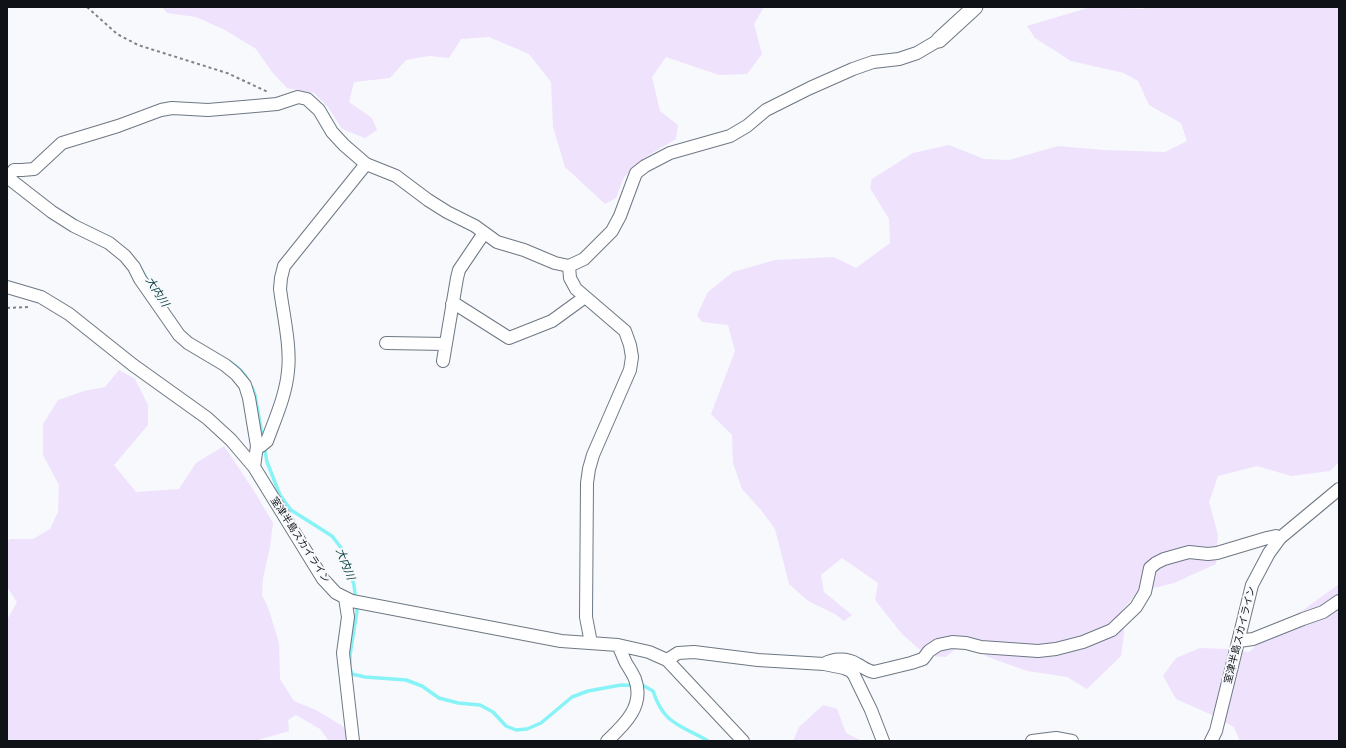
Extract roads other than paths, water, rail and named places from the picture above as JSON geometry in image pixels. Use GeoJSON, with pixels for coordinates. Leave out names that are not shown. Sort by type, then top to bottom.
{"type":"FeatureCollection","features":[{"type":"Feature","properties":{"kind":"street"},"geometry":{"type":"LineString","coordinates":[[9,172],[34,169],[62,143],[118,126],[161,110],[172,108],[208,110],[277,104],[298,97],[307,99],[319,110],[332,132],[344,145],[366,164],[396,176],[428,200],[447,212],[475,226],[497,242],[524,250],[555,263],[569,266],[584,259],[612,231],[620,216],[636,173],[644,166],[670,153],[730,136],[746,126],[766,110],[853,69],[873,62],[899,59],[917,53],[939,40],[975,7]]}},
{"type":"Feature","properties":{"kind":"street"},"geometry":{"type":"LineString","coordinates":[[254,467],[261,445],[283,393],[288,372],[289,358],[280,289],[284,266],[366,164]]}},
{"type":"Feature","properties":{"kind":"street"},"geometry":{"type":"LineString","coordinates":[[9,172],[63,219],[109,243],[125,256],[134,267],[140,279],[179,335],[188,343],[225,365],[236,374],[245,385],[261,445]]}},
{"type":"Feature","properties":{"kind":"street"},"geometry":{"type":"LineString","coordinates":[[443,361],[459,270],[484,233]]}},
{"type":"Feature","properties":{"kind":"street"},"geometry":{"type":"LineString","coordinates":[[569,266],[570,278],[576,288],[624,331],[630,345],[632,357],[630,370],[593,455],[589,469],[586,617],[591,643]]}},
{"type":"Feature","properties":{"kind":"street","name":"室津半島スカイライン"},"geometry":{"type":"LineString","coordinates":[[7,287],[41,297],[69,314],[133,365],[207,418],[231,440],[254,467],[323,579],[336,593],[352,601],[561,641],[618,645],[649,652],[667,660],[743,741]]}},
{"type":"Feature","properties":{"kind":"street"},"geometry":{"type":"LineString","coordinates":[[452,304],[509,338],[552,321],[585,297]]}},
{"type":"Feature","properties":{"kind":"street"},"geometry":{"type":"LineString","coordinates":[[386,343],[446,344]]}},
{"type":"Feature","properties":{"kind":"street","name":"室津半島スカイライン"},"geometry":{"type":"LineString","coordinates":[[1211,741],[1216,731],[1252,585],[1269,553],[1280,538],[1339,489]]}},
{"type":"Feature","properties":{"kind":"street"},"geometry":{"type":"LineString","coordinates":[[824,664],[834,660],[851,660],[868,671],[874,672],[923,659],[929,651],[938,645],[952,642],[966,643],[981,647],[1038,651],[1056,649],[1083,642],[1112,630],[1136,606],[1145,592],[1150,568],[1156,563],[1164,559],[1189,552],[1208,554],[1217,553],[1267,538],[1276,536],[1280,538]]}},
{"type":"Feature","properties":{"kind":"street"},"geometry":{"type":"LineString","coordinates":[[345,598],[348,617],[343,653],[353,741]]}},
{"type":"Feature","properties":{"kind":"street"},"geometry":{"type":"LineString","coordinates":[[1238,641],[1254,640],[1323,612],[1339,601]]}},
{"type":"Feature","properties":{"kind":"street"},"geometry":{"type":"LineString","coordinates":[[607,741],[630,717],[638,698],[635,680],[618,645]]}},
{"type":"Feature","properties":{"kind":"street"},"geometry":{"type":"LineString","coordinates":[[667,660],[678,653],[694,652],[758,660],[824,664],[844,668],[851,671],[854,675],[871,710],[883,741]]}},
{"type":"Feature","properties":{"kind":"street"},"geometry":{"type":"LineString","coordinates":[[1032,741],[1056,738],[1072,741]]}},
{"type":"Feature","properties":{"kind":"waterway","name":"大内川"},"geometry":{"type":"LineString","coordinates":[[139,266],[149,283]]}},
{"type":"Feature","properties":{"kind":"waterway","name":"大内川"},"geometry":{"type":"LineString","coordinates":[[230,362],[241,371],[249,382]]}},
{"type":"Feature","properties":{"kind":"waterway","name":"大内川"},"geometry":{"type":"LineString","coordinates":[[252,387],[255,395],[263,440]]}},
{"type":"Feature","properties":{"kind":"waterway","name":"大内川"},"geometry":{"type":"LineString","coordinates":[[264,446],[267,462],[280,495],[291,510],[332,536],[342,549],[354,585],[357,611],[350,655],[350,668],[352,674],[365,677],[406,680],[422,686],[439,698],[458,703],[480,705],[493,712],[506,726],[516,730],[527,729],[541,723],[572,697],[588,691],[621,685],[644,686],[653,691],[657,702],[668,718],[674,723],[708,741]]}}]}
